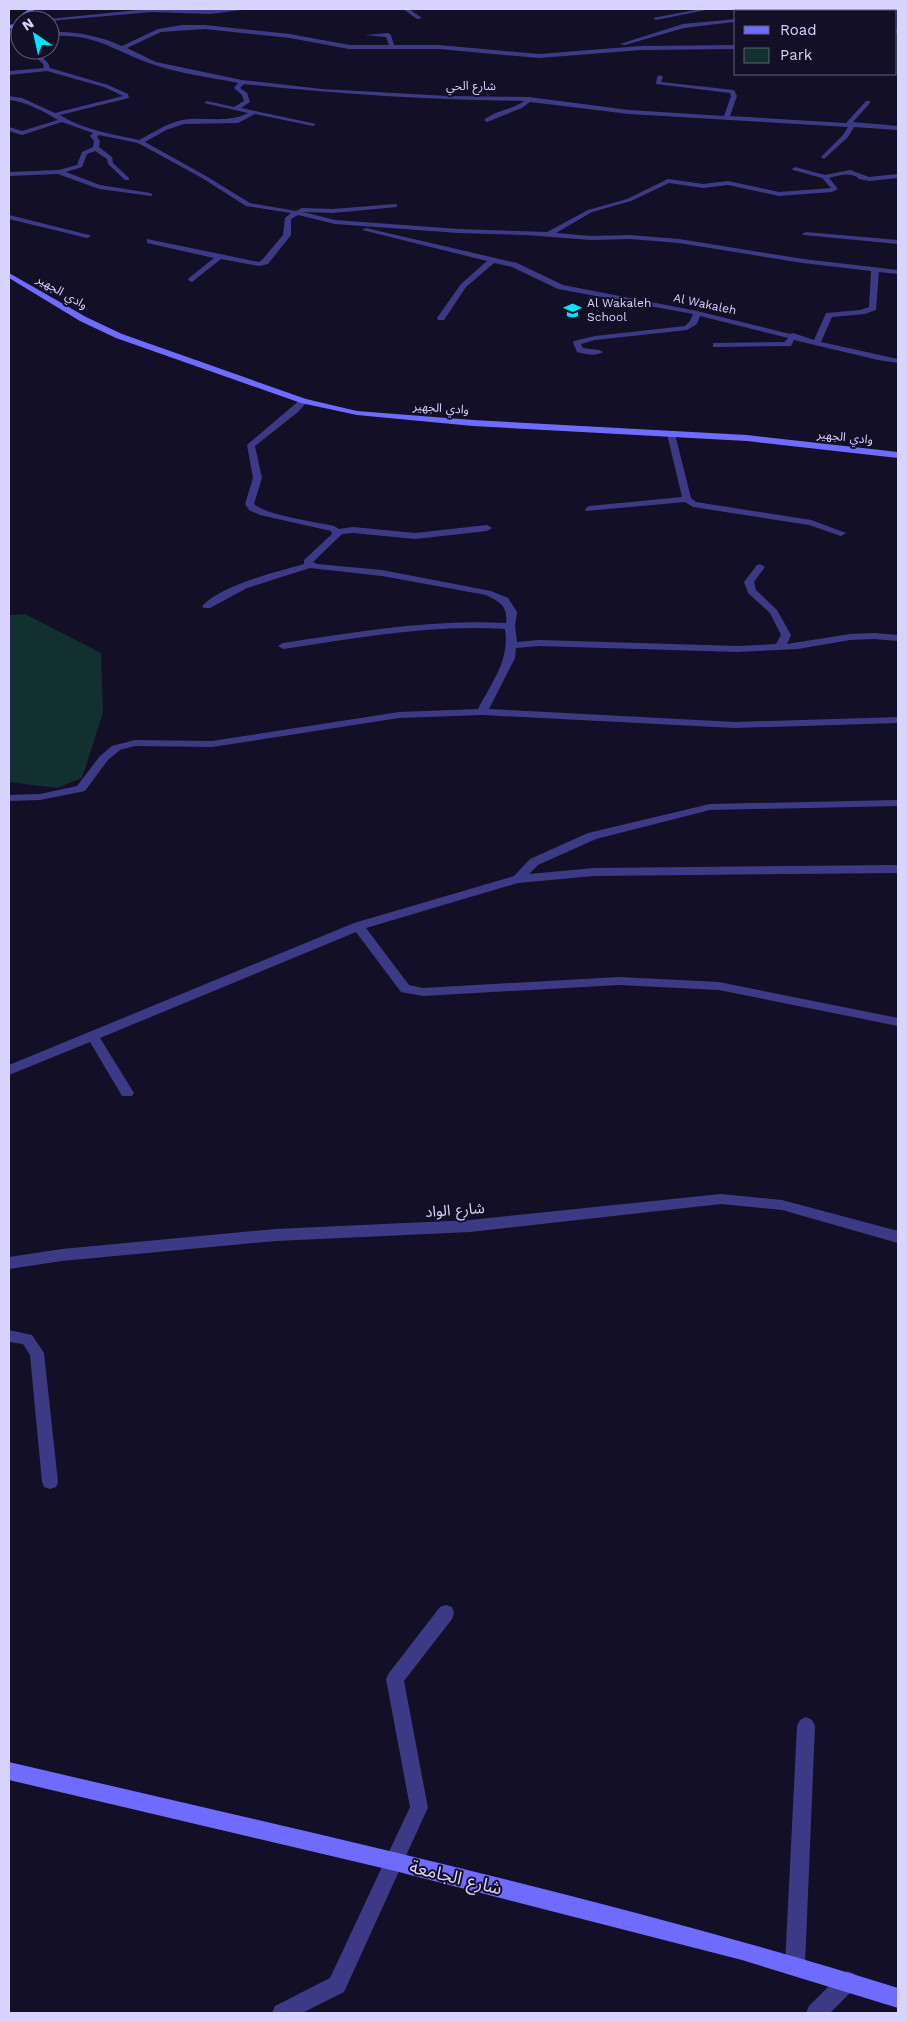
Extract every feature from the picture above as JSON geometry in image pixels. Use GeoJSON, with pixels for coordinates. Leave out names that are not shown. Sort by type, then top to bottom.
{"type":"FeatureCollection","features":[{"type":"Feature","properties":{"kind":"street"},"geometry":{"type":"LineString","coordinates":[[60,18],[152,10],[210,12],[247,9]]}},
{"type":"Feature","properties":{"kind":"street"},"geometry":{"type":"LineString","coordinates":[[406,9],[419,18]]}},
{"type":"Feature","properties":{"kind":"street"},"geometry":{"type":"LineString","coordinates":[[656,18],[708,9]]}},
{"type":"Feature","properties":{"kind":"street"},"geometry":{"type":"LineString","coordinates":[[610,50],[614,46],[683,26],[734,20]]}},
{"type":"Feature","properties":{"kind":"street"},"geometry":{"type":"LineString","coordinates":[[121,49],[160,30],[205,26],[290,36],[348,47],[445,47],[498,54],[551,56],[641,48],[734,47]]}},
{"type":"Feature","properties":{"kind":"street","name":"شارع الحي"},"geometry":{"type":"LineString","coordinates":[[60,33],[68,33],[108,42],[154,63],[242,82],[379,95],[527,97],[629,112],[898,128]]}},
{"type":"Feature","properties":{"kind":"street"},"geometry":{"type":"LineString","coordinates":[[368,35],[388,35],[392,47]]}},
{"type":"Feature","properties":{"kind":"street"},"geometry":{"type":"LineString","coordinates":[[716,48],[734,53]]}},
{"type":"Feature","properties":{"kind":"street"},"geometry":{"type":"LineString","coordinates":[[42,60],[48,69]]}},
{"type":"Feature","properties":{"kind":"street"},"geometry":{"type":"LineString","coordinates":[[9,73],[48,69],[106,86],[128,97],[53,115]]}},
{"type":"Feature","properties":{"kind":"street"},"geometry":{"type":"LineString","coordinates":[[660,77],[658,83],[732,91],[734,96],[726,118]]}},
{"type":"Feature","properties":{"kind":"street"},"geometry":{"type":"LineString","coordinates":[[234,109],[247,102],[245,94],[237,88],[242,82]]}},
{"type":"Feature","properties":{"kind":"street"},"geometry":{"type":"LineString","coordinates":[[487,120],[493,116],[517,110],[527,97]]}},
{"type":"Feature","properties":{"kind":"street"},"geometry":{"type":"LineString","coordinates":[[9,98],[20,99],[43,108],[63,120],[99,133],[140,142],[204,177],[248,205],[296,212],[335,222],[458,231],[493,231],[591,238],[630,237],[679,241],[803,261],[898,272]]}},
{"type":"Feature","properties":{"kind":"street"},"geometry":{"type":"LineString","coordinates":[[824,157],[846,136],[851,124],[868,102]]}},
{"type":"Feature","properties":{"kind":"street"},"geometry":{"type":"LineString","coordinates":[[207,103],[313,124]]}},
{"type":"Feature","properties":{"kind":"street"},"geometry":{"type":"LineString","coordinates":[[140,142],[164,129],[183,122],[238,121],[252,112]]}},
{"type":"Feature","properties":{"kind":"street"},"geometry":{"type":"LineString","coordinates":[[9,129],[22,133],[63,120]]}},
{"type":"Feature","properties":{"kind":"street"},"geometry":{"type":"LineString","coordinates":[[96,148],[97,141],[93,136],[99,133]]}},
{"type":"Feature","properties":{"kind":"street"},"geometry":{"type":"LineString","coordinates":[[9,174],[59,172],[80,166],[84,152],[96,148]]}},
{"type":"Feature","properties":{"kind":"street"},"geometry":{"type":"LineString","coordinates":[[96,148],[110,158],[110,163],[127,179]]}},
{"type":"Feature","properties":{"kind":"street"},"geometry":{"type":"LineString","coordinates":[[795,169],[825,177],[850,172],[869,179],[898,176]]}},
{"type":"Feature","properties":{"kind":"street"},"geometry":{"type":"LineString","coordinates":[[59,172],[99,187],[150,195]]}},
{"type":"Feature","properties":{"kind":"street"},"geometry":{"type":"LineString","coordinates":[[548,234],[590,211],[629,200],[668,181],[703,186],[728,183],[780,194],[835,189],[825,177]]}},
{"type":"Feature","properties":{"kind":"street"},"geometry":{"type":"LineString","coordinates":[[150,241],[259,264],[266,262],[287,236],[288,218],[296,212],[302,210],[394,206]]}},
{"type":"Feature","properties":{"kind":"street"},"geometry":{"type":"LineString","coordinates":[[9,217],[87,236]]}},
{"type":"Feature","properties":{"kind":"street","name":"Al Wakaleh"},"geometry":{"type":"LineString","coordinates":[[335,222],[514,265],[561,287],[697,313],[793,335],[878,358],[898,361]]}},
{"type":"Feature","properties":{"kind":"street"},"geometry":{"type":"LineString","coordinates":[[806,234],[898,242]]}},
{"type":"Feature","properties":{"kind":"street"},"geometry":{"type":"LineString","coordinates":[[192,280],[219,257]]}},
{"type":"Feature","properties":{"kind":"street"},"geometry":{"type":"LineString","coordinates":[[441,318],[456,292],[471,277],[493,260]]}},
{"type":"Feature","properties":{"kind":"street"},"geometry":{"type":"LineString","coordinates":[[816,342],[829,315],[842,312],[870,312],[874,308],[875,269]]}},
{"type":"Feature","properties":{"kind":"street","name":"وادي الجهير"},"geometry":{"type":"LineString","coordinates":[[9,275],[83,319],[119,336],[304,401],[357,413],[393,417],[747,438],[898,455]]}},
{"type":"Feature","properties":{"kind":"street"},"geometry":{"type":"LineString","coordinates":[[599,352],[580,350],[577,343],[595,338],[687,328],[694,322],[697,313]]}},
{"type":"Feature","properties":{"kind":"street"},"geometry":{"type":"LineString","coordinates":[[716,345],[788,344],[793,335]]}},
{"type":"Feature","properties":{"kind":"street"},"geometry":{"type":"LineString","coordinates":[[304,401],[251,445],[250,450],[258,476],[257,487],[249,504],[252,508],[263,513],[336,532],[352,530],[415,536],[488,528]]}},
{"type":"Feature","properties":{"kind":"street"},"geometry":{"type":"LineString","coordinates":[[671,434],[687,499],[693,504],[811,523],[841,533]]}},
{"type":"Feature","properties":{"kind":"street"},"geometry":{"type":"LineString","coordinates":[[589,509],[687,499]]}},
{"type":"Feature","properties":{"kind":"street"},"geometry":{"type":"LineString","coordinates":[[336,532],[337,534],[307,562],[315,567],[382,573],[488,593],[505,600],[512,612],[510,658],[482,712]]}},
{"type":"Feature","properties":{"kind":"street"},"geometry":{"type":"LineString","coordinates":[[207,606],[225,594],[248,584],[311,564]]}},
{"type":"Feature","properties":{"kind":"street"},"geometry":{"type":"LineString","coordinates":[[760,567],[749,582],[751,591],[774,612],[786,635],[780,647]]}},
{"type":"Feature","properties":{"kind":"street"},"geometry":{"type":"LineString","coordinates":[[283,646],[390,631],[477,623],[510,626]]}},
{"type":"Feature","properties":{"kind":"street"},"geometry":{"type":"LineString","coordinates":[[511,646],[539,643],[738,649],[798,646],[850,637],[898,638]]}},
{"type":"Feature","properties":{"kind":"street"},"geometry":{"type":"LineString","coordinates":[[9,798],[40,797],[81,789],[104,758],[116,748],[135,743],[212,744],[399,715],[482,712],[735,724],[898,720]]}},
{"type":"Feature","properties":{"kind":"street"},"geometry":{"type":"LineString","coordinates":[[518,878],[534,862],[592,836],[710,807],[898,803]]}},
{"type":"Feature","properties":{"kind":"street"},"geometry":{"type":"LineString","coordinates":[[9,1070],[92,1034],[358,926],[518,878],[594,872],[898,870]]}},
{"type":"Feature","properties":{"kind":"street"},"geometry":{"type":"LineString","coordinates":[[358,926],[404,989],[424,992],[620,981],[719,986],[898,1022]]}},
{"type":"Feature","properties":{"kind":"street"},"geometry":{"type":"LineString","coordinates":[[92,1034],[127,1093]]}},
{"type":"Feature","properties":{"kind":"street","name":"شارع الواد"},"geometry":{"type":"LineString","coordinates":[[9,1263],[62,1255],[276,1235],[470,1226],[721,1199],[782,1205],[898,1237]]}},
{"type":"Feature","properties":{"kind":"street"},"geometry":{"type":"LineString","coordinates":[[9,1336],[27,1339],[37,1354],[50,1482]]}},
{"type":"Feature","properties":{"kind":"street"},"geometry":{"type":"LineString","coordinates":[[282,2013],[337,1985],[419,1808],[395,1679],[446,1613]]}},
{"type":"Feature","properties":{"kind":"street"},"geometry":{"type":"LineString","coordinates":[[795,1965],[806,1726]]}},
{"type":"Feature","properties":{"kind":"street","name":"شارع الجامعة"},"geometry":{"type":"LineString","coordinates":[[9,1771],[395,1862],[742,1950],[848,1981],[898,1998]]}},
{"type":"Feature","properties":{"kind":"street"},"geometry":{"type":"LineString","coordinates":[[816,2013],[848,1981]]}},
{"type":"Feature","properties":{"kind":"green space"},"geometry":{"type":"Polygon","coordinates":[[[25,614],[101,653],[103,713],[82,778],[57,788],[9,782],[9,615],[25,614]]]}},
{"type":"Feature","properties":{"kind":"place","name":"Al Wakaleh School"},"geometry":{"type":"Point","coordinates":[573,310]}}]}
